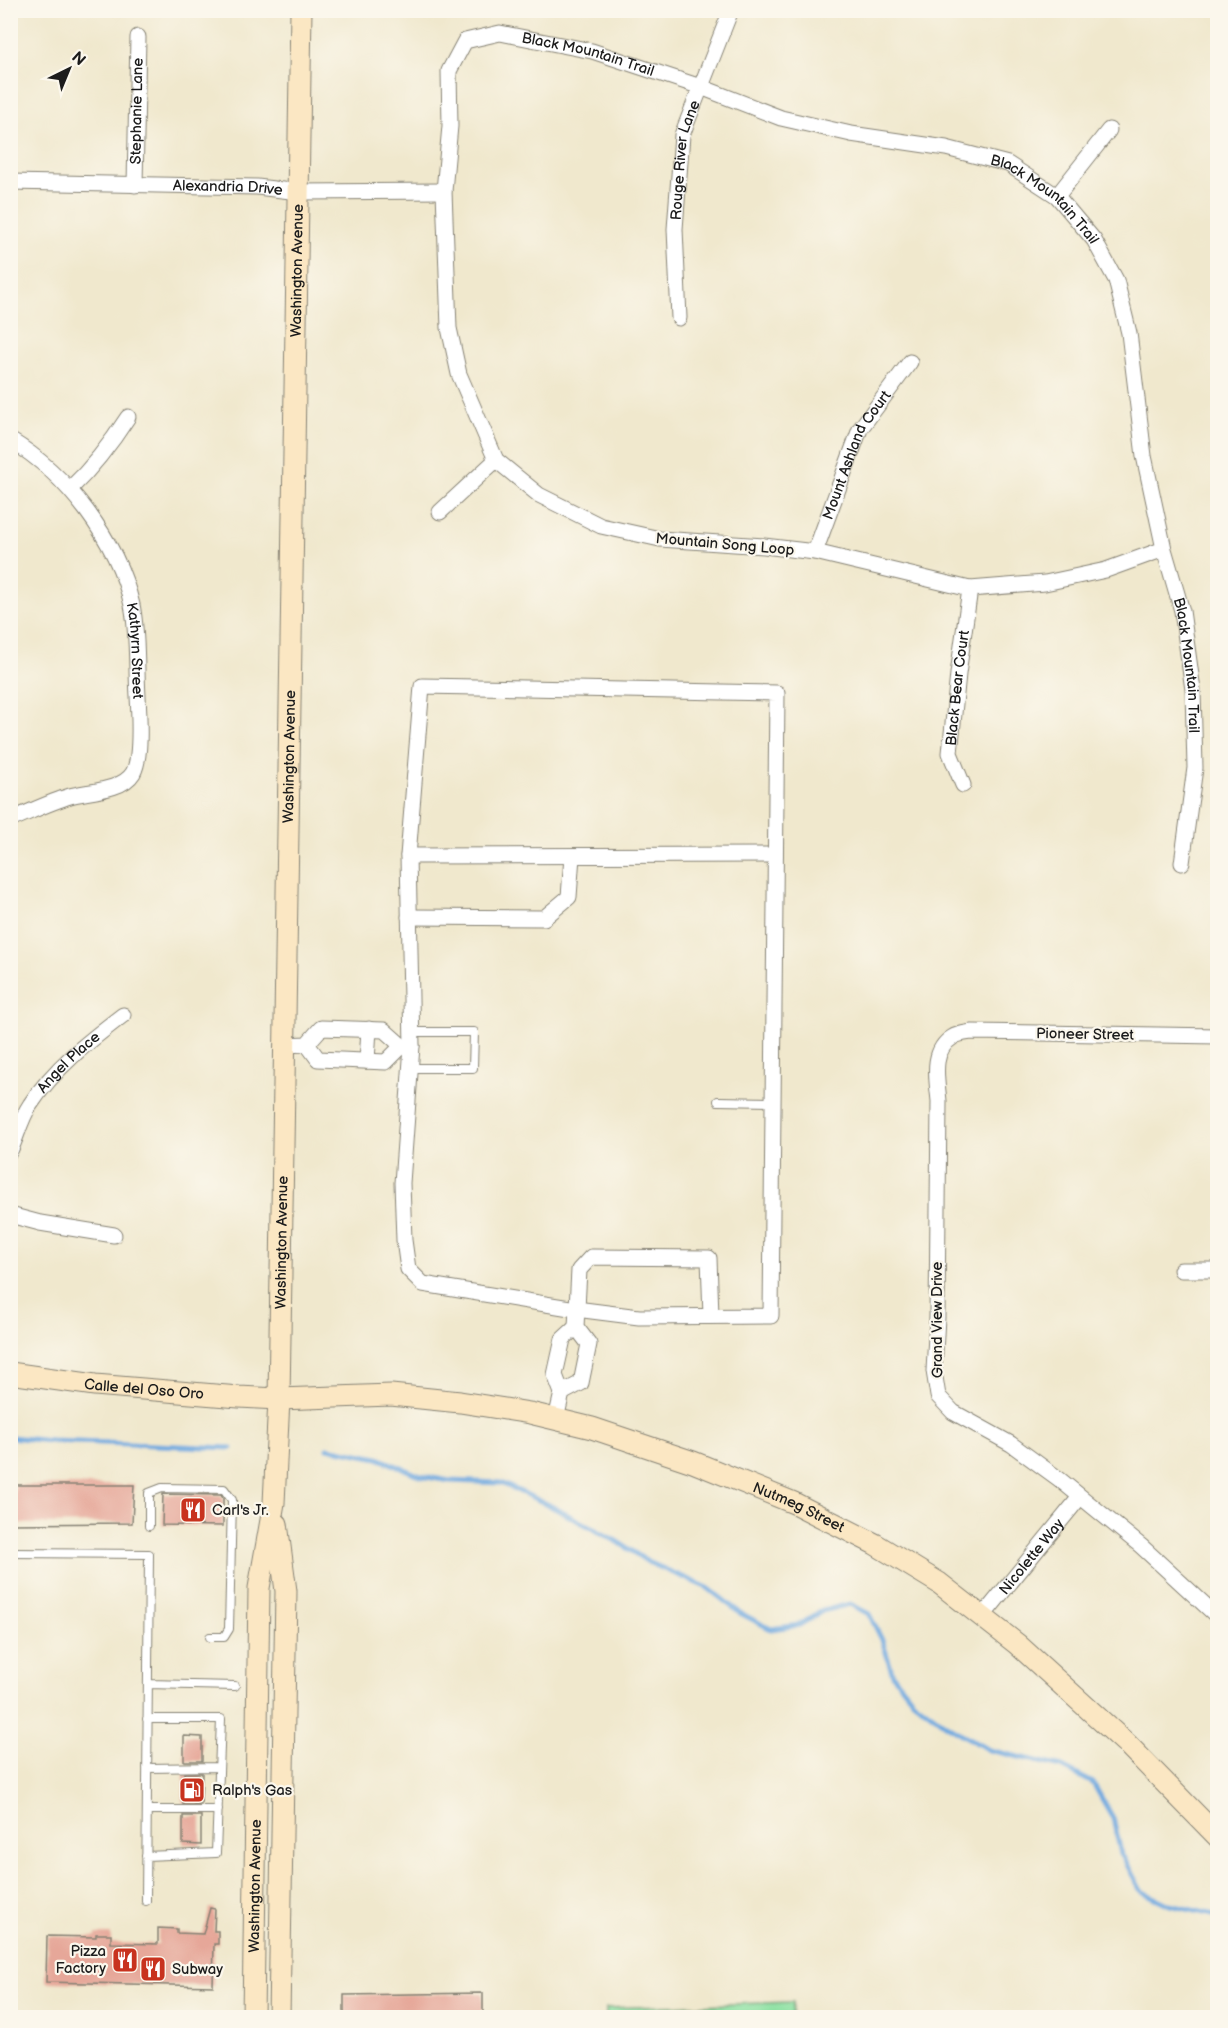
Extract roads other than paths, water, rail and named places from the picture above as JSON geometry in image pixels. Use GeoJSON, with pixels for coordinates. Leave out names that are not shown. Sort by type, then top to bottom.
{"type":"FeatureCollection","features":[{"type":"Feature","properties":{"kind":"main road","name":"Washington Avenue"},"geometry":{"type":"LineString","coordinates":[[253,2018],[259,1588],[273,1503],[279,1399],[301,10]]}},
{"type":"Feature","properties":{"kind":"main road","name":"Calle del Oso Oro"},"geometry":{"type":"LineString","coordinates":[[10,1373],[95,1385],[279,1399]]}},
{"type":"Feature","properties":{"kind":"main road","name":"Nutmeg Street"},"geometry":{"type":"LineString","coordinates":[[279,1399],[391,1395],[460,1402],[556,1419],[592,1428],[693,1461],[794,1503],[874,1544],[939,1583],[1017,1644],[1128,1745],[1218,1837]]}},
{"type":"Feature","properties":{"kind":"main road","name":"Washington Avenue"},"geometry":{"type":"LineString","coordinates":[[273,1503],[286,1591],[279,2018]]}},
{"type":"Feature","properties":{"kind":"main road"},"geometry":{"type":"LineString","coordinates":[[258,1686],[268,1692],[272,1720],[272,1781],[282,1804]]}},
{"type":"Feature","properties":{"kind":"main road"},"geometry":{"type":"LineString","coordinates":[[256,1820],[270,1844],[269,1881],[272,1912],[281,1930]]}},
{"type":"Feature","properties":{"kind":"street","name":"Rouge River Lane"},"geometry":{"type":"LineString","coordinates":[[679,318],[675,229],[682,135],[731,10]]}},
{"type":"Feature","properties":{"kind":"street","name":"Black Mountain Trail"},"geometry":{"type":"LineString","coordinates":[[450,126],[448,71],[465,41],[500,33],[592,51],[701,87],[781,118],[851,134],[946,148],[1008,164],[1057,196],[1094,240],[1116,280],[1129,333],[1144,456],[1164,549],[1182,611],[1193,690],[1195,768],[1182,863]]}},
{"type":"Feature","properties":{"kind":"street","name":"Stephanie Lane"},"geometry":{"type":"LineString","coordinates":[[135,185],[138,37]]}},
{"type":"Feature","properties":{"kind":"street","name":"Mountain Song Loop"},"geometry":{"type":"LineString","coordinates":[[450,126],[444,191],[446,266],[449,328],[459,374],[496,460],[539,495],[601,526],[660,539],[815,552],[970,589],[1055,580],[1106,570],[1164,549]]}},
{"type":"Feature","properties":{"kind":"street"},"geometry":{"type":"LineString","coordinates":[[1057,196],[1109,129]]}},
{"type":"Feature","properties":{"kind":"street","name":"Alexandria Drive"},"geometry":{"type":"LineString","coordinates":[[10,182],[257,187],[299,192],[444,191]]}},
{"type":"Feature","properties":{"kind":"street","name":"Mount Ashland Court"},"geometry":{"type":"LineString","coordinates":[[815,552],[860,429],[910,362]]}},
{"type":"Feature","properties":{"kind":"street"},"geometry":{"type":"LineString","coordinates":[[70,489],[92,469],[128,417]]}},
{"type":"Feature","properties":{"kind":"street","name":"Kathyrn Street"},"geometry":{"type":"LineString","coordinates":[[10,440],[46,465],[77,496],[99,528],[120,569],[132,606],[138,702],[138,760],[132,775],[112,788],[70,796],[10,820]]}},
{"type":"Feature","properties":{"kind":"street"},"geometry":{"type":"LineString","coordinates":[[440,512],[496,460]]}},
{"type":"Feature","properties":{"kind":"street","name":"Black Bear Court"},"geometry":{"type":"LineString","coordinates":[[963,785],[950,753],[970,589]]}},
{"type":"Feature","properties":{"kind":"street"},"geometry":{"type":"LineString","coordinates":[[422,686],[777,693],[771,1316],[639,1317],[576,1309],[423,1284],[408,1269],[404,1240],[402,1183],[411,1068],[408,1041],[408,856],[422,686]]}},
{"type":"Feature","properties":{"kind":"street"},"geometry":{"type":"LineString","coordinates":[[408,856],[776,855]]}},
{"type":"Feature","properties":{"kind":"street"},"geometry":{"type":"LineString","coordinates":[[409,917],[544,918],[569,897],[572,856]]}},
{"type":"Feature","properties":{"kind":"street","name":"Angel Place"},"geometry":{"type":"LineString","coordinates":[[10,1151],[29,1106],[52,1075],[92,1039],[123,1016]]}},
{"type":"Feature","properties":{"kind":"street"},"geometry":{"type":"LineString","coordinates":[[284,1045],[307,1044],[321,1028],[384,1030],[408,1041]]}},
{"type":"Feature","properties":{"kind":"street"},"geometry":{"type":"LineString","coordinates":[[368,1061],[369,1029]]}},
{"type":"Feature","properties":{"kind":"street","name":"Pioneer Street"},"geometry":{"type":"LineString","coordinates":[[953,1036],[972,1032],[1218,1036]]}},
{"type":"Feature","properties":{"kind":"street","name":"Grand View Drive"},"geometry":{"type":"LineString","coordinates":[[953,1036],[940,1050],[936,1070],[939,1101],[937,1317],[934,1371],[938,1396],[953,1412],[1011,1444],[1080,1497],[1141,1546],[1218,1617]]}},
{"type":"Feature","properties":{"kind":"street"},"geometry":{"type":"LineString","coordinates":[[307,1044],[318,1059],[386,1062],[408,1041]]}},
{"type":"Feature","properties":{"kind":"street"},"geometry":{"type":"LineString","coordinates":[[10,1215],[40,1223],[114,1234]]}},
{"type":"Feature","properties":{"kind":"street"},"geometry":{"type":"LineString","coordinates":[[562,1393],[581,1383],[589,1344],[576,1327],[579,1270],[591,1257],[709,1258],[711,1316]]}},
{"type":"Feature","properties":{"kind":"street"},"geometry":{"type":"LineString","coordinates":[[1181,1270],[1218,1270]]}},
{"type":"Feature","properties":{"kind":"street"},"geometry":{"type":"LineString","coordinates":[[556,1419],[562,1393],[555,1375],[563,1339],[576,1327]]}},
{"type":"Feature","properties":{"kind":"street"},"geometry":{"type":"LineString","coordinates":[[559,1357],[585,1363]]}},
{"type":"Feature","properties":{"kind":"street","name":"Nicolette Way"},"geometry":{"type":"LineString","coordinates":[[982,1617],[1080,1497]]}},
{"type":"Feature","properties":{"kind":"lane"},"geometry":{"type":"LineString","coordinates":[[408,1041],[474,1032],[473,1068],[411,1068]]}},
{"type":"Feature","properties":{"kind":"lane"},"geometry":{"type":"LineString","coordinates":[[718,1101],[773,1102]]}},
{"type":"Feature","properties":{"kind":"lane"},"geometry":{"type":"LineString","coordinates":[[149,1526],[150,1494],[162,1488],[224,1489],[232,1500],[229,1629],[224,1637],[210,1637]]}},
{"type":"Feature","properties":{"kind":"lane"},"geometry":{"type":"LineString","coordinates":[[10,1553],[148,1554],[146,1901]]}},
{"type":"Feature","properties":{"kind":"lane"},"geometry":{"type":"LineString","coordinates":[[148,1684],[235,1686]]}},
{"type":"Feature","properties":{"kind":"lane"},"geometry":{"type":"LineString","coordinates":[[146,1856],[216,1853],[221,1719],[147,1719]]}},
{"type":"Feature","properties":{"kind":"lane"},"geometry":{"type":"LineString","coordinates":[[147,1768],[219,1767]]}},
{"type":"Feature","properties":{"kind":"lane"},"geometry":{"type":"LineString","coordinates":[[147,1810],[218,1810]]}},
{"type":"Feature","properties":{"kind":"waterway"},"geometry":{"type":"LineString","coordinates":[[10,1437],[51,1441],[232,1448]]}},
{"type":"Feature","properties":{"kind":"waterway"},"geometry":{"type":"LineString","coordinates":[[328,1448],[378,1458],[421,1476],[450,1481],[501,1483],[547,1504],[618,1542],[648,1562],[708,1588],[740,1613],[771,1629],[799,1625],[822,1611],[850,1604],[869,1614],[882,1640],[893,1675],[913,1700],[946,1725],[989,1750],[1062,1767],[1093,1783],[1113,1818],[1121,1853],[1141,1891],[1170,1905],[1218,1916]]}},
{"type":"Feature","properties":{"kind":"place","name":"Carl's Jr."},"geometry":{"type":"Point","coordinates":[193,1510]}},
{"type":"Feature","properties":{"kind":"place","name":"Ralph's Gas"},"geometry":{"type":"Point","coordinates":[192,1790]}},
{"type":"Feature","properties":{"kind":"place","name":"Pizza Factory"},"geometry":{"type":"Point","coordinates":[125,1960]}},
{"type":"Feature","properties":{"kind":"place","name":"Subway"},"geometry":{"type":"Point","coordinates":[153,1969]}}]}
